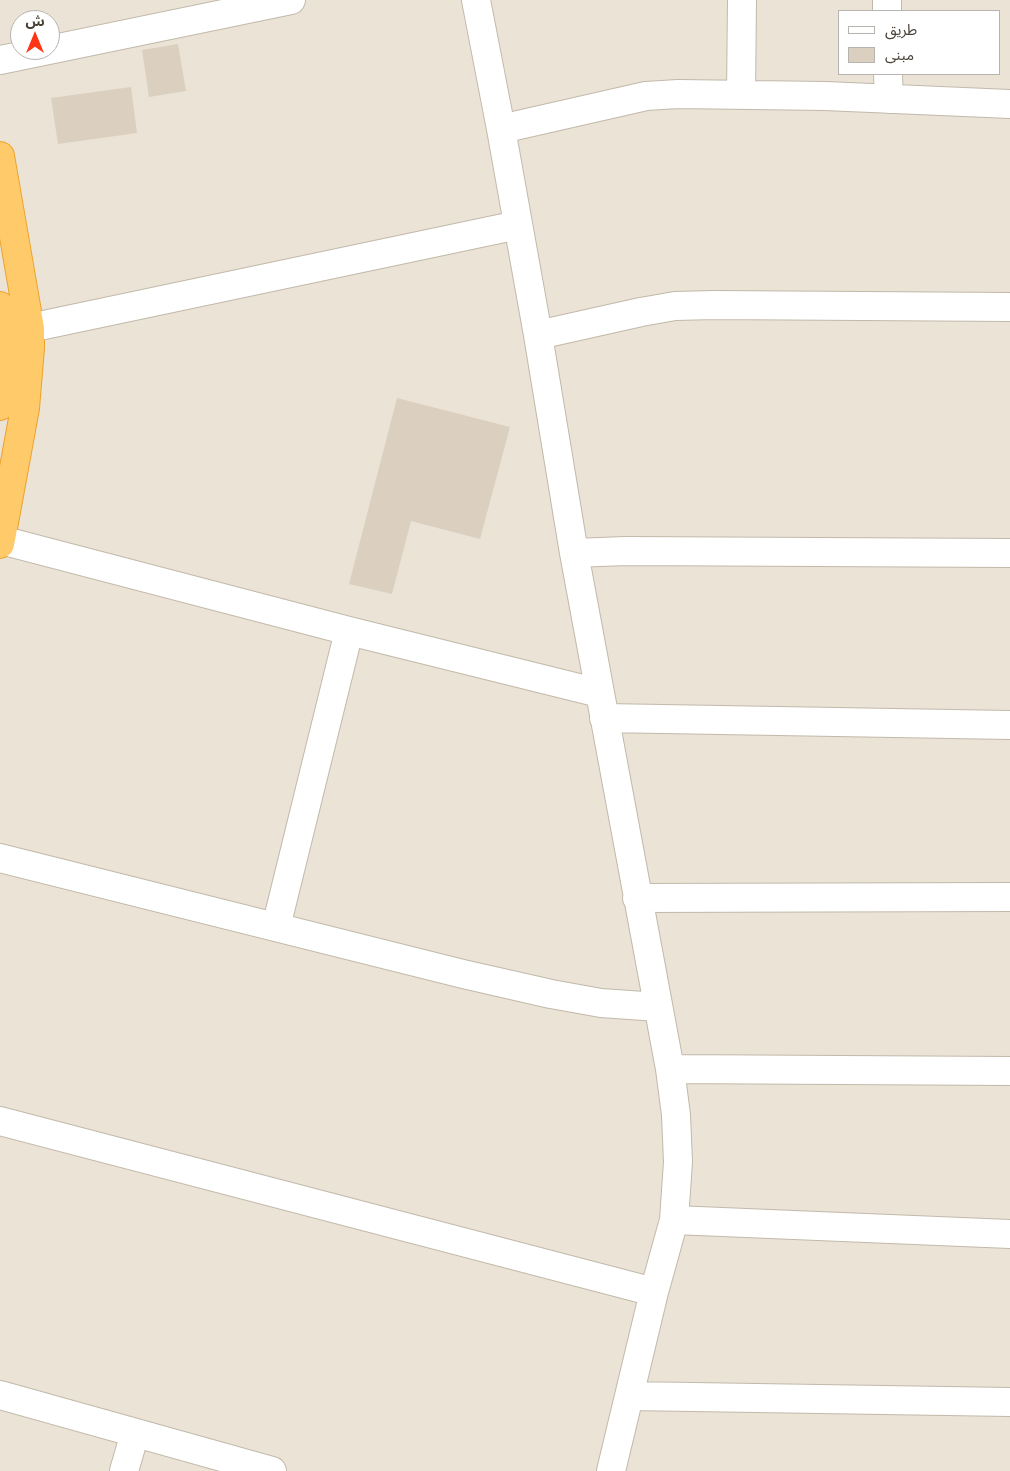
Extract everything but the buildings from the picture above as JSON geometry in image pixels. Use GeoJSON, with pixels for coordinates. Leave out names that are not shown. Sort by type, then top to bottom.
{"type":"FeatureCollection","features":[{"type":"Feature","properties":{"kind":"highway"},"geometry":{"type":"LineString","coordinates":[[0,156],[11,332],[0,406]]}},
{"type":"Feature","properties":{"kind":"highway"},"geometry":{"type":"LineString","coordinates":[[0,306],[11,332],[30,348],[25,408],[0,542]]}},
{"type":"Feature","properties":{"kind":"street"},"geometry":{"type":"LineString","coordinates":[[0,60],[291,0]]}},
{"type":"Feature","properties":{"kind":"street"},"geometry":{"type":"LineString","coordinates":[[476,0],[538,335],[574,554],[670,1069],[676,1115],[678,1162],[674,1220],[654,1292],[611,1471]]}},
{"type":"Feature","properties":{"kind":"street"},"geometry":{"type":"LineString","coordinates":[[741,95],[742,0]]}},
{"type":"Feature","properties":{"kind":"street"},"geometry":{"type":"LineString","coordinates":[[501,129],[646,96],[678,94],[741,95],[889,86],[1010,104]]}},
{"type":"Feature","properties":{"kind":"street"},"geometry":{"type":"LineString","coordinates":[[11,332],[518,224]]}},
{"type":"Feature","properties":{"kind":"street"},"geometry":{"type":"LineString","coordinates":[[538,335],[675,306],[1010,307]]}},
{"type":"Feature","properties":{"kind":"street"},"geometry":{"type":"LineString","coordinates":[[0,542],[349,631],[602,705],[1010,725]]}},
{"type":"Feature","properties":{"kind":"street"},"geometry":{"type":"LineString","coordinates":[[574,554],[626,551],[1010,553]]}},
{"type":"Feature","properties":{"kind":"street"},"geometry":{"type":"LineString","coordinates":[[276,927],[349,631]]}},
{"type":"Feature","properties":{"kind":"street"},"geometry":{"type":"LineString","coordinates":[[0,858],[462,974],[601,1003],[658,1007]]}},
{"type":"Feature","properties":{"kind":"street"},"geometry":{"type":"LineString","coordinates":[[637,898],[1010,897]]}},
{"type":"Feature","properties":{"kind":"street"},"geometry":{"type":"LineString","coordinates":[[670,1069],[1010,1071]]}},
{"type":"Feature","properties":{"kind":"street"},"geometry":{"type":"LineString","coordinates":[[0,1121],[654,1292]]}},
{"type":"Feature","properties":{"kind":"street"},"geometry":{"type":"LineString","coordinates":[[674,1220],[1010,1234]]}},
{"type":"Feature","properties":{"kind":"street"},"geometry":{"type":"LineString","coordinates":[[0,1395],[272,1471]]}},
{"type":"Feature","properties":{"kind":"street"},"geometry":{"type":"LineString","coordinates":[[628,1396],[1010,1402]]}},
{"type":"Feature","properties":{"kind":"street"},"geometry":{"type":"LineString","coordinates":[[124,1471],[135,1433]]}},
{"type":"Feature","properties":{"kind":"shaded area"},"geometry":{"type":"Polygon","coordinates":[[[0,0],[1010,0],[1010,1471],[0,1471],[0,0]]]}}]}
